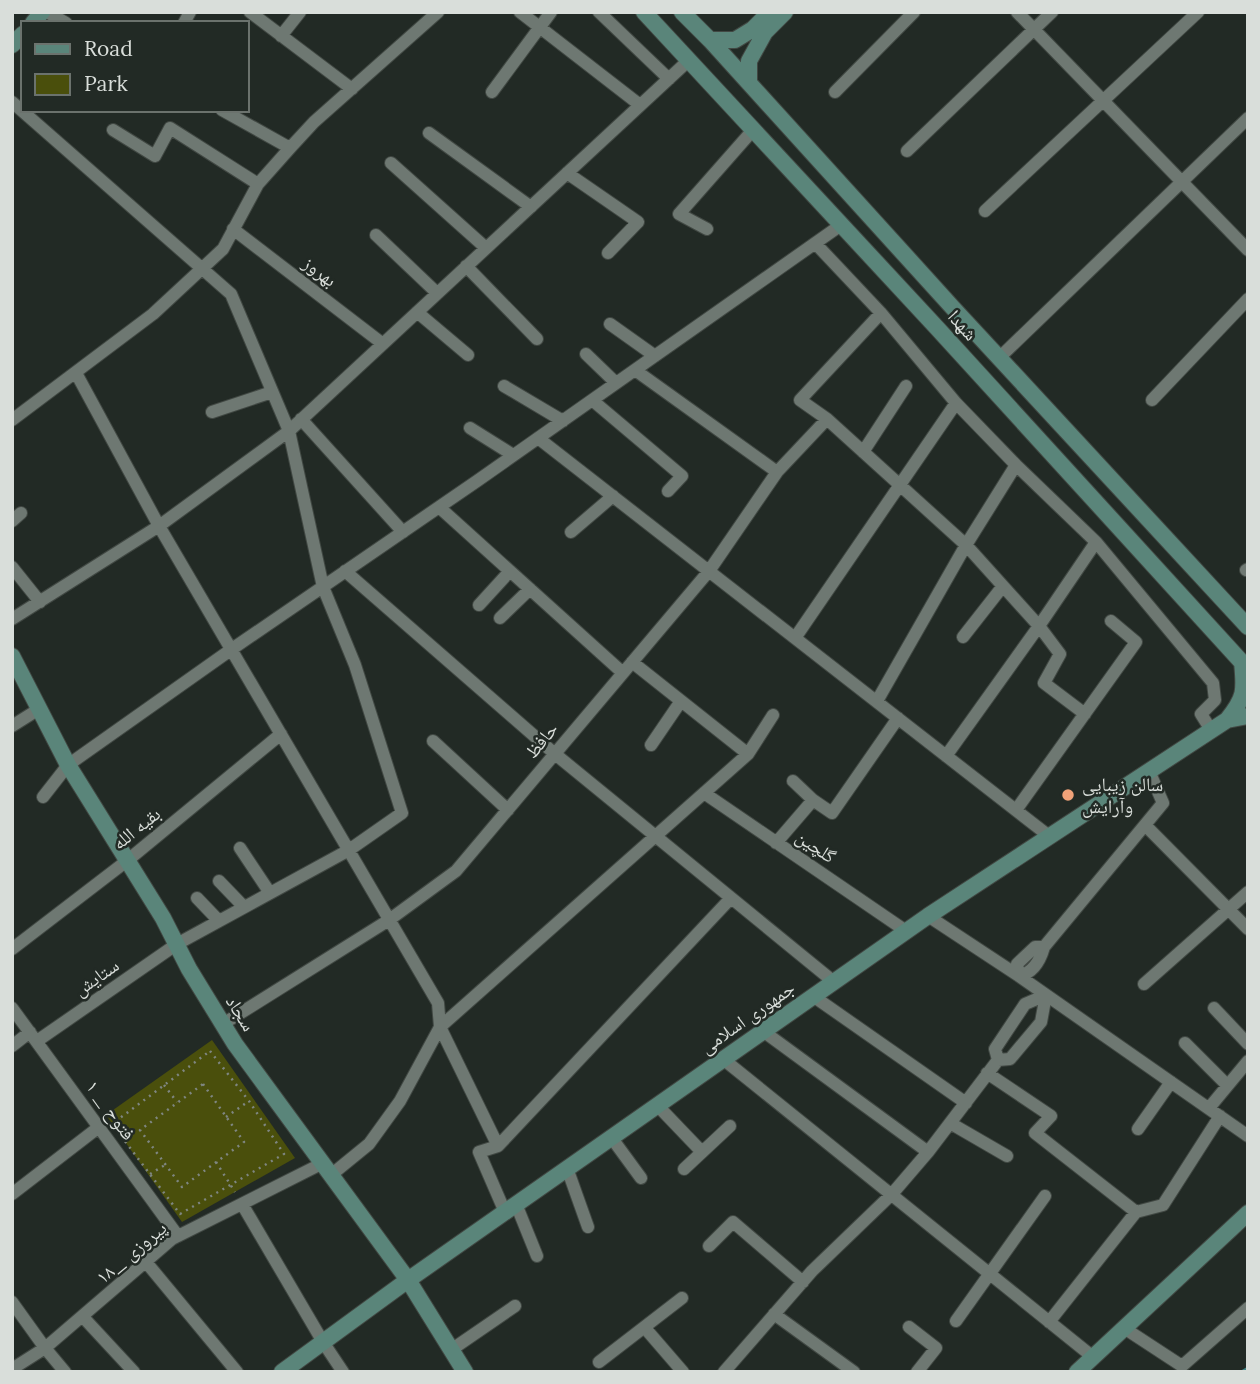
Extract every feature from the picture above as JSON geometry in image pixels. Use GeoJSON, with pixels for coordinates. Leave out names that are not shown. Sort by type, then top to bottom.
{"type":"FeatureCollection","features":[{"type":"Feature","properties":{"kind":"street"},"geometry":{"type":"LineString","coordinates":[[45,12],[62,21]]}},
{"type":"Feature","properties":{"kind":"street"},"geometry":{"type":"LineString","coordinates":[[249,12],[352,89]]}},
{"type":"Feature","properties":{"kind":"street"},"geometry":{"type":"LineString","coordinates":[[281,36],[300,12]]}},
{"type":"Feature","properties":{"kind":"street"},"geometry":{"type":"LineString","coordinates":[[12,420],[153,314],[223,249],[258,184],[290,148],[314,122],[438,12]]}},
{"type":"Feature","properties":{"kind":"street"},"geometry":{"type":"LineString","coordinates":[[520,12],[640,106]]}},
{"type":"Feature","properties":{"kind":"street"},"geometry":{"type":"LineString","coordinates":[[492,92],[551,12]]}},
{"type":"Feature","properties":{"kind":"street"},"geometry":{"type":"LineString","coordinates":[[598,12],[669,79]]}},
{"type":"Feature","properties":{"kind":"street","name":"شهدا"},"geometry":{"type":"LineString","coordinates":[[644,12],[1245,666]]}},
{"type":"Feature","properties":{"kind":"street","name":"شهدا"},"geometry":{"type":"LineString","coordinates":[[682,12],[1248,627]]}},
{"type":"Feature","properties":{"kind":"street"},"geometry":{"type":"LineString","coordinates":[[710,40],[735,40],[753,29],[770,12]]}},
{"type":"Feature","properties":{"kind":"street"},"geometry":{"type":"LineString","coordinates":[[749,82],[749,61],[765,32],[785,12]]}},
{"type":"Feature","properties":{"kind":"street"},"geometry":{"type":"LineString","coordinates":[[835,92],[914,12]]}},
{"type":"Feature","properties":{"kind":"street"},"geometry":{"type":"LineString","coordinates":[[1017,12],[1181,183],[1246,243]]}},
{"type":"Feature","properties":{"kind":"street"},"geometry":{"type":"LineString","coordinates":[[907,151],[1052,12]]}},
{"type":"Feature","properties":{"kind":"street"},"geometry":{"type":"LineString","coordinates":[[985,211],[1198,12]]}},
{"type":"Feature","properties":{"kind":"street"},"geometry":{"type":"LineString","coordinates":[[12,619],[159,526],[289,431],[688,61]]}},
{"type":"Feature","properties":{"kind":"street"},"geometry":{"type":"LineString","coordinates":[[23,112],[231,294],[289,431],[323,587]]}},
{"type":"Feature","properties":{"kind":"street"},"geometry":{"type":"LineString","coordinates":[[226,112],[290,148]]}},
{"type":"Feature","properties":{"kind":"street"},"geometry":{"type":"LineString","coordinates":[[999,358],[1248,118]]}},
{"type":"Feature","properties":{"kind":"street"},"geometry":{"type":"LineString","coordinates":[[113,130],[155,156],[170,128],[258,184]]}},
{"type":"Feature","properties":{"kind":"street"},"geometry":{"type":"LineString","coordinates":[[707,229],[679,214],[753,130]]}},
{"type":"Feature","properties":{"kind":"street"},"geometry":{"type":"LineString","coordinates":[[429,132],[531,206]]}},
{"type":"Feature","properties":{"kind":"street"},"geometry":{"type":"LineString","coordinates":[[391,163],[486,248]]}},
{"type":"Feature","properties":{"kind":"street"},"geometry":{"type":"LineString","coordinates":[[567,173],[638,222],[608,253]]}},
{"type":"Feature","properties":{"kind":"street"},"geometry":{"type":"LineString","coordinates":[[43,797],[68,765],[841,225]]}},
{"type":"Feature","properties":{"kind":"street","name":"بهروز"},"geometry":{"type":"LineString","coordinates":[[233,229],[383,344]]}},
{"type":"Feature","properties":{"kind":"street"},"geometry":{"type":"LineString","coordinates":[[376,235],[437,293]]}},
{"type":"Feature","properties":{"kind":"street"},"geometry":{"type":"LineString","coordinates":[[815,243],[881,313],[956,403],[1096,542],[1213,683],[1215,701],[1201,714],[1211,730]]}},
{"type":"Feature","properties":{"kind":"street"},"geometry":{"type":"LineString","coordinates":[[466,266],[537,339]]}},
{"type":"Feature","properties":{"kind":"street"},"geometry":{"type":"LineString","coordinates":[[1152,400],[1248,299]]}},
{"type":"Feature","properties":{"kind":"street"},"geometry":{"type":"LineString","coordinates":[[417,312],[467,355]]}},
{"type":"Feature","properties":{"kind":"street"},"geometry":{"type":"LineString","coordinates":[[881,313],[800,400],[827,419],[966,545],[1039,626],[1060,654],[1044,683],[1086,715]]}},
{"type":"Feature","properties":{"kind":"street"},"geometry":{"type":"LineString","coordinates":[[610,324],[655,356]]}},
{"type":"Feature","properties":{"kind":"street"},"geometry":{"type":"LineString","coordinates":[[586,354],[617,383]]}},
{"type":"Feature","properties":{"kind":"street"},"geometry":{"type":"LineString","coordinates":[[635,370],[777,472]]}},
{"type":"Feature","properties":{"kind":"street"},"geometry":{"type":"LineString","coordinates":[[76,373],[159,526],[438,1003],[440,1027],[498,1146]]}},
{"type":"Feature","properties":{"kind":"street"},"geometry":{"type":"LineString","coordinates":[[504,386],[563,421]]}},
{"type":"Feature","properties":{"kind":"street"},"geometry":{"type":"LineString","coordinates":[[863,452],[906,386]]}},
{"type":"Feature","properties":{"kind":"street"},"geometry":{"type":"LineString","coordinates":[[212,412],[272,392]]}},
{"type":"Feature","properties":{"kind":"street"},"geometry":{"type":"LineString","coordinates":[[592,400],[682,476],[668,491]]}},
{"type":"Feature","properties":{"kind":"street"},"geometry":{"type":"LineString","coordinates":[[795,638],[956,403]]}},
{"type":"Feature","properties":{"kind":"street"},"geometry":{"type":"LineString","coordinates":[[301,419],[403,532]]}},
{"type":"Feature","properties":{"kind":"street","name":"حافظ"},"geometry":{"type":"LineString","coordinates":[[223,1024],[389,920],[456,871],[709,571],[777,472],[827,419]]}},
{"type":"Feature","properties":{"kind":"street"},"geometry":{"type":"LineString","coordinates":[[1038,439],[1057,421]]}},
{"type":"Feature","properties":{"kind":"street"},"geometry":{"type":"LineString","coordinates":[[470,428],[513,456]]}},
{"type":"Feature","properties":{"kind":"street"},"geometry":{"type":"LineString","coordinates":[[538,438],[1049,836]]}},
{"type":"Feature","properties":{"kind":"street"},"geometry":{"type":"LineString","coordinates":[[877,701],[966,545],[1016,465]]}},
{"type":"Feature","properties":{"kind":"street"},"geometry":{"type":"LineString","coordinates":[[571,532],[613,496]]}},
{"type":"Feature","properties":{"kind":"street"},"geometry":{"type":"LineString","coordinates":[[439,507],[623,673]]}},
{"type":"Feature","properties":{"kind":"street"},"geometry":{"type":"LineString","coordinates":[[946,755],[1096,542]]}},
{"type":"Feature","properties":{"kind":"street"},"geometry":{"type":"LineString","coordinates":[[12,567],[40,601]]}},
{"type":"Feature","properties":{"kind":"street"},"geometry":{"type":"LineString","coordinates":[[480,605],[510,571]]}},
{"type":"Feature","properties":{"kind":"street"},"geometry":{"type":"LineString","coordinates":[[345,572],[555,754],[834,982]]}},
{"type":"Feature","properties":{"kind":"street"},"geometry":{"type":"LineString","coordinates":[[963,637],[1003,586]]}},
{"type":"Feature","properties":{"kind":"street","name":"ستایش"},"geometry":{"type":"LineString","coordinates":[[12,1046],[33,1036],[177,944],[349,850],[402,813],[355,665],[323,587]]}},
{"type":"Feature","properties":{"kind":"street"},"geometry":{"type":"LineString","coordinates":[[500,618],[530,589]]}},
{"type":"Feature","properties":{"kind":"street"},"geometry":{"type":"LineString","coordinates":[[1016,810],[1136,642],[1111,621]]}},
{"type":"Feature","properties":{"kind":"street","name":"سجاد"},"geometry":{"type":"LineString","coordinates":[[12,656],[68,765],[163,918],[189,970],[235,1044],[408,1280],[465,1372]]}},
{"type":"Feature","properties":{"kind":"street"},"geometry":{"type":"LineString","coordinates":[[632,662],[748,754]]}},
{"type":"Feature","properties":{"kind":"street"},"geometry":{"type":"LineString","coordinates":[[1227,720],[1240,704],[1245,666]]}},
{"type":"Feature","properties":{"kind":"street"},"geometry":{"type":"LineString","coordinates":[[651,744],[681,701]]}},
{"type":"Feature","properties":{"kind":"street"},"geometry":{"type":"LineString","coordinates":[[12,726],[39,709]]}},
{"type":"Feature","properties":{"kind":"street","name":"پیروزی _۱۸"},"geometry":{"type":"LineString","coordinates":[[12,1369],[45,1349],[172,1239],[242,1204],[327,1169],[369,1144],[400,1101],[440,1027],[748,754],[773,715]]}},
{"type":"Feature","properties":{"kind":"street","name":"جمهوری اسلامی"},"geometry":{"type":"LineString","coordinates":[[283,1372],[408,1280],[928,916],[1227,720],[1248,716]]}},
{"type":"Feature","properties":{"kind":"street"},"geometry":{"type":"LineString","coordinates":[[793,781],[832,813],[898,718]]}},
{"type":"Feature","properties":{"kind":"street","name":"بقیه الله"},"geometry":{"type":"LineString","coordinates":[[12,949],[128,860],[281,734]]}},
{"type":"Feature","properties":{"kind":"street"},"geometry":{"type":"LineString","coordinates":[[433,741],[508,810]]}},
{"type":"Feature","properties":{"kind":"street"},"geometry":{"type":"LineString","coordinates":[[1019,976],[1028,974],[1040,959],[1044,947],[1163,803],[1149,771]]}},
{"type":"Feature","properties":{"kind":"street","name":"گلچین"},"geometry":{"type":"LineString","coordinates":[[704,793],[906,932]]}},
{"type":"Feature","properties":{"kind":"street"},"geometry":{"type":"LineString","coordinates":[[776,843],[813,800]]}},
{"type":"Feature","properties":{"kind":"street"},"geometry":{"type":"LineString","coordinates":[[1146,826],[1248,929]]}},
{"type":"Feature","properties":{"kind":"street"},"geometry":{"type":"LineString","coordinates":[[240,849],[270,893]]}},
{"type":"Feature","properties":{"kind":"street"},"geometry":{"type":"LineString","coordinates":[[219,881],[244,907]]}},
{"type":"Feature","properties":{"kind":"street"},"geometry":{"type":"LineString","coordinates":[[1144,984],[1248,892]]}},
{"type":"Feature","properties":{"kind":"street"},"geometry":{"type":"LineString","coordinates":[[197,898],[219,921]]}},
{"type":"Feature","properties":{"kind":"street"},"geometry":{"type":"LineString","coordinates":[[537,1256],[479,1152],[498,1146],[731,898]]}},
{"type":"Feature","properties":{"kind":"street"},"geometry":{"type":"LineString","coordinates":[[928,916],[1019,976],[1248,1136]]}},
{"type":"Feature","properties":{"kind":"street"},"geometry":{"type":"LineString","coordinates":[[998,1060],[995,1049],[1026,1004],[1046,995]]}},
{"type":"Feature","properties":{"kind":"street"},"geometry":{"type":"LineString","coordinates":[[724,1372],[803,1282],[892,1194],[928,1152],[998,1060],[1010,1059],[1041,1022],[1046,995]]}},
{"type":"Feature","properties":{"kind":"street"},"geometry":{"type":"LineString","coordinates":[[813,996],[966,1103]]}},
{"type":"Feature","properties":{"kind":"street","name":"فتوح _ ۱"},"geometry":{"type":"LineString","coordinates":[[12,1008],[178,1236]]}},
{"type":"Feature","properties":{"kind":"street"},"geometry":{"type":"LineString","coordinates":[[1214,1008],[1248,1044]]}},
{"type":"Feature","properties":{"kind":"street"},"geometry":{"type":"LineString","coordinates":[[763,1031],[928,1152]]}},
{"type":"Feature","properties":{"kind":"street"},"geometry":{"type":"LineString","coordinates":[[1185,1042],[1227,1084]]}},
{"type":"Feature","properties":{"kind":"street"},"geometry":{"type":"LineString","coordinates":[[723,1059],[1093,1357]]}},
{"type":"Feature","properties":{"kind":"street"},"geometry":{"type":"LineString","coordinates":[[1049,1322],[1136,1212],[1163,1205],[1227,1084],[1248,1061]]}},
{"type":"Feature","properties":{"kind":"street"},"geometry":{"type":"LineString","coordinates":[[987,1073],[1051,1116],[1035,1133],[1136,1212]]}},
{"type":"Feature","properties":{"kind":"street"},"geometry":{"type":"LineString","coordinates":[[1138,1129],[1171,1082]]}},
{"type":"Feature","properties":{"kind":"street"},"geometry":{"type":"LineString","coordinates":[[657,1105],[702,1152]]}},
{"type":"Feature","properties":{"kind":"street"},"geometry":{"type":"LineString","coordinates":[[950,1123],[1007,1156]]}},
{"type":"Feature","properties":{"kind":"street"},"geometry":{"type":"LineString","coordinates":[[684,1169],[730,1126]]}},
{"type":"Feature","properties":{"kind":"street"},"geometry":{"type":"LineString","coordinates":[[12,1194],[99,1127]]}},
{"type":"Feature","properties":{"kind":"street"},"geometry":{"type":"LineString","coordinates":[[611,1138],[641,1178]]}},
{"type":"Feature","properties":{"kind":"street"},"geometry":{"type":"LineString","coordinates":[[567,1168],[588,1227]]}},
{"type":"Feature","properties":{"kind":"street"},"geometry":{"type":"LineString","coordinates":[[956,1321],[1045,1196]]}},
{"type":"Feature","properties":{"kind":"street"},"geometry":{"type":"LineString","coordinates":[[242,1204],[343,1372]]}},
{"type":"Feature","properties":{"kind":"street"},"geometry":{"type":"LineString","coordinates":[[1077,1372],[1248,1213]]}},
{"type":"Feature","properties":{"kind":"street"},"geometry":{"type":"LineString","coordinates":[[709,1246],[733,1222],[803,1282]]}},
{"type":"Feature","properties":{"kind":"street"},"geometry":{"type":"LineString","coordinates":[[146,1262],[237,1372]]}},
{"type":"Feature","properties":{"kind":"street"},"geometry":{"type":"LineString","coordinates":[[599,1362],[682,1298]]}},
{"type":"Feature","properties":{"kind":"street"},"geometry":{"type":"LineString","coordinates":[[12,1302],[65,1372]]}},
{"type":"Feature","properties":{"kind":"street"},"geometry":{"type":"LineString","coordinates":[[451,1350],[515,1306]]}},
{"type":"Feature","properties":{"kind":"street"},"geometry":{"type":"LineString","coordinates":[[1124,1328],[1182,1366],[1248,1308]]}},
{"type":"Feature","properties":{"kind":"street"},"geometry":{"type":"LineString","coordinates":[[774,1314],[854,1372]]}},
{"type":"Feature","properties":{"kind":"street"},"geometry":{"type":"LineString","coordinates":[[83,1317],[134,1372]]}},
{"type":"Feature","properties":{"kind":"street"},"geometry":{"type":"LineString","coordinates":[[909,1327],[936,1348],[917,1372]]}},
{"type":"Feature","properties":{"kind":"street"},"geometry":{"type":"LineString","coordinates":[[645,1328],[683,1372]]}},
{"type":"Feature","properties":{"kind":"path"},"geometry":{"type":"LineString","coordinates":[[211,1051],[285,1154],[180,1214],[112,1124],[164,1084],[211,1051]]}},
{"type":"Feature","properties":{"kind":"path"},"geometry":{"type":"LineString","coordinates":[[164,1084],[178,1103]]}},
{"type":"Feature","properties":{"kind":"path"},"geometry":{"type":"LineString","coordinates":[[203,1084],[244,1142],[182,1187],[140,1130],[178,1103],[203,1084]]}},
{"type":"Feature","properties":{"kind":"path"},"geometry":{"type":"LineString","coordinates":[[226,1117],[248,1101]]}},
{"type":"Feature","properties":{"kind":"path"},"geometry":{"type":"LineString","coordinates":[[216,1162],[242,1204]]}},
{"type":"Feature","properties":{"kind":"path"},"geometry":{"type":"LineString","coordinates":[[150,1174],[165,1165]]}},
{"type":"Feature","properties":{"kind":"green space"},"geometry":{"type":"Polygon","coordinates":[[[212,1040],[295,1158],[182,1222],[106,1115],[212,1040]]]}},
{"type":"Feature","properties":{"kind":"waterway"},"geometry":{"type":"LineString","coordinates":[[1243,1372],[1248,1369]]}},
{"type":"Feature","properties":{"kind":"place","name":"سالن زیبایی وآرایش"},"geometry":{"type":"Point","coordinates":[1068,795]}}]}
